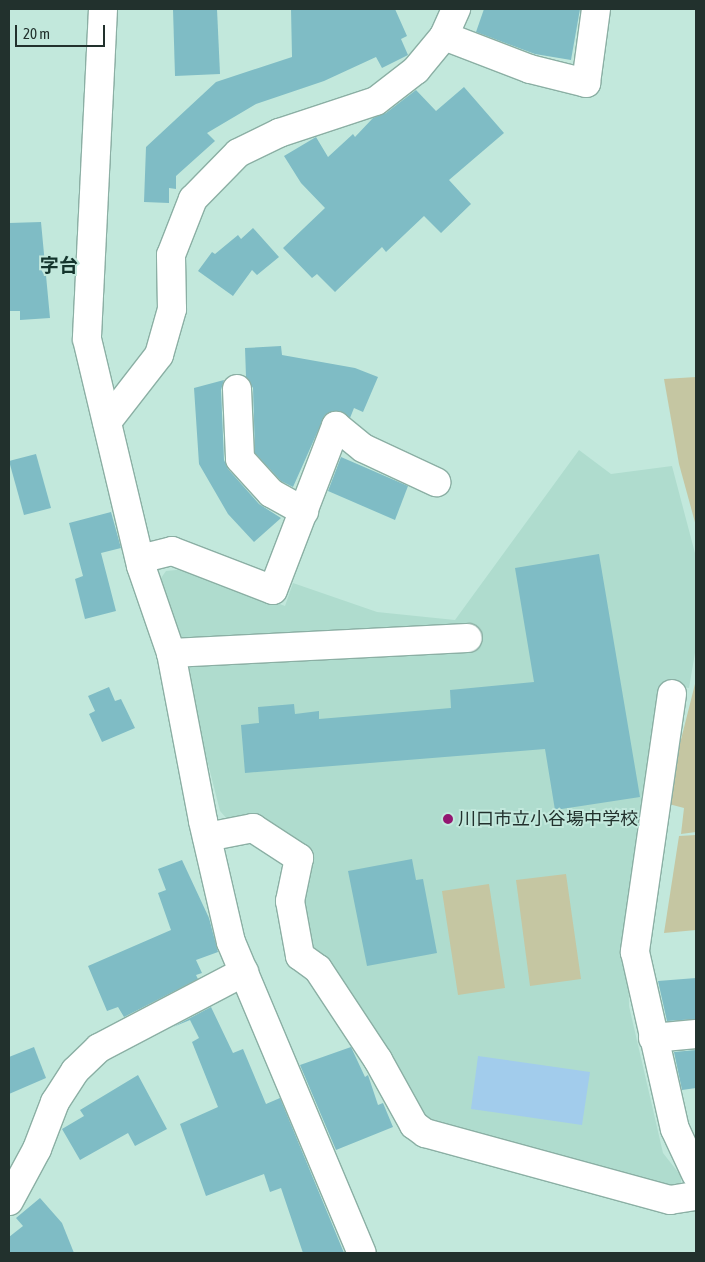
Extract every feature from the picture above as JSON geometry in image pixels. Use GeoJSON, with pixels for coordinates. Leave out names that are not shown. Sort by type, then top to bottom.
{"type":"FeatureCollection","features":[{"type":"Feature","properties":{"kind":"street"},"geometry":{"type":"LineString","coordinates":[[103,9],[87,339],[140,559],[171,652],[207,838],[230,942],[362,1253]]}},
{"type":"Feature","properties":{"kind":"street"},"geometry":{"type":"LineString","coordinates":[[106,422],[159,356],[172,310],[171,254],[193,199],[238,153],[279,133],[376,101],[416,70],[444,36],[456,9]]}},
{"type":"Feature","properties":{"kind":"street"},"geometry":{"type":"LineString","coordinates":[[444,36],[530,69],[586,83],[596,9]]}},
{"type":"Feature","properties":{"kind":"street"},"geometry":{"type":"LineString","coordinates":[[237,390],[240,459],[271,493],[304,511]]}},
{"type":"Feature","properties":{"kind":"street"},"geometry":{"type":"LineString","coordinates":[[140,559],[172,551],[273,590],[336,426],[363,448],[436,482]]}},
{"type":"Feature","properties":{"kind":"street"},"geometry":{"type":"LineString","coordinates":[[171,652],[468,638]]}},
{"type":"Feature","properties":{"kind":"street"},"geometry":{"type":"LineString","coordinates":[[672,694],[635,952],[675,1129],[693,1159]]}},
{"type":"Feature","properties":{"kind":"street"},"geometry":{"type":"LineString","coordinates":[[207,838],[253,828],[299,858],[290,901],[300,956],[318,969],[378,1060],[414,1125],[425,1134],[670,1200],[696,1196]]}},
{"type":"Feature","properties":{"kind":"street"},"geometry":{"type":"LineString","coordinates":[[9,1201],[28,1167],[55,1102],[75,1071],[99,1048],[244,972]]}},
{"type":"Feature","properties":{"kind":"street"},"geometry":{"type":"LineString","coordinates":[[653,1038],[696,1034]]}},
{"type":"Feature","properties":{"kind":"shaded area"},"geometry":{"type":"Polygon","coordinates":[[[696,377],[696,526],[679,464],[664,379],[696,377]]]}},
{"type":"Feature","properties":{"kind":"shaded area","name":"川口市立小谷場中学校"},"geometry":{"type":"Polygon","coordinates":[[[579,450],[611,474],[672,466],[696,557],[696,647],[689,688],[662,684],[628,929],[629,1006],[663,1153],[681,1176],[681,1184],[671,1190],[425,1119],[310,946],[304,899],[308,851],[228,820],[220,811],[161,578],[166,571],[186,569],[285,606],[293,583],[377,612],[455,620],[579,450]]]}},
{"type":"Feature","properties":{"kind":"shaded area"},"geometry":{"type":"Polygon","coordinates":[[[696,680],[696,832],[681,834],[684,808],[665,803],[696,680]]]}},
{"type":"Feature","properties":{"kind":"shaded area"},"geometry":{"type":"Polygon","coordinates":[[[696,835],[696,930],[664,933],[679,836],[696,835]]]}},
{"type":"Feature","properties":{"kind":"shaded area"},"geometry":{"type":"Polygon","coordinates":[[[566,874],[581,979],[530,986],[516,880],[566,874]]]}},
{"type":"Feature","properties":{"kind":"shaded area"},"geometry":{"type":"Polygon","coordinates":[[[489,884],[505,988],[458,995],[442,891],[489,884]]]}},
{"type":"Feature","properties":{"kind":"water"},"geometry":{"type":"Polygon","coordinates":[[[478,1056],[590,1072],[582,1125],[471,1109],[478,1056]]]}},
{"type":"Feature","properties":{"kind":"building"},"geometry":{"type":"Polygon","coordinates":[[[173,9],[217,9],[220,74],[175,76],[173,9]]]}},
{"type":"Feature","properties":{"kind":"building"},"geometry":{"type":"Polygon","coordinates":[[[291,9],[395,9],[407,36],[401,39],[408,55],[382,68],[376,57],[324,81],[256,104],[207,133],[215,141],[176,176],[176,189],[169,188],[169,203],[144,202],[146,147],[216,82],[292,57],[291,9]]]}},
{"type":"Feature","properties":{"kind":"building"},"geometry":{"type":"Polygon","coordinates":[[[484,9],[580,9],[571,60],[535,54],[476,32],[484,9]]]}},
{"type":"Feature","properties":{"kind":"building"},"geometry":{"type":"Polygon","coordinates":[[[464,87],[504,133],[449,180],[471,204],[441,233],[424,216],[386,252],[382,247],[335,292],[317,274],[312,278],[283,248],[325,208],[301,183],[284,156],[316,137],[328,157],[353,134],[355,137],[373,118],[386,113],[416,90],[436,111],[464,87]]]}},
{"type":"Feature","properties":{"kind":"building"},"geometry":{"type":"Polygon","coordinates":[[[41,222],[50,318],[20,320],[20,311],[9,311],[9,223],[41,222]]]}},
{"type":"Feature","properties":{"kind":"building"},"geometry":{"type":"Polygon","coordinates":[[[253,228],[279,257],[257,275],[252,270],[233,296],[198,271],[212,252],[215,254],[238,235],[241,239],[253,228]]]}},
{"type":"Feature","properties":{"kind":"building"},"geometry":{"type":"Polygon","coordinates":[[[281,346],[282,355],[355,368],[378,377],[363,412],[354,408],[350,418],[339,411],[325,415],[293,487],[281,481],[255,453],[253,388],[246,377],[245,348],[281,346]]]}},
{"type":"Feature","properties":{"kind":"building"},"geometry":{"type":"Polygon","coordinates":[[[224,380],[221,390],[224,460],[228,469],[259,504],[281,518],[254,542],[228,514],[199,464],[194,388],[224,380]]]}},
{"type":"Feature","properties":{"kind":"building"},"geometry":{"type":"Polygon","coordinates":[[[36,454],[51,508],[24,515],[9,461],[36,454]]]}},
{"type":"Feature","properties":{"kind":"building"},"geometry":{"type":"Polygon","coordinates":[[[341,457],[408,486],[395,520],[328,491],[341,457]]]}},
{"type":"Feature","properties":{"kind":"building"},"geometry":{"type":"Polygon","coordinates":[[[111,512],[121,548],[101,553],[116,611],[85,619],[75,579],[83,576],[69,523],[111,512]]]}},
{"type":"Feature","properties":{"kind":"building"},"geometry":{"type":"Polygon","coordinates":[[[599,554],[640,797],[555,810],[545,749],[245,773],[241,725],[259,723],[258,707],[294,704],[295,714],[319,711],[319,719],[451,708],[450,690],[534,682],[515,568],[599,554]]]}},
{"type":"Feature","properties":{"kind":"building"},"geometry":{"type":"Polygon","coordinates":[[[109,687],[115,701],[121,699],[135,728],[102,742],[89,714],[95,711],[88,696],[109,687]]]}},
{"type":"Feature","properties":{"kind":"building"},"geometry":{"type":"Polygon","coordinates":[[[412,859],[416,880],[423,879],[437,953],[367,966],[348,871],[412,859]]]}},
{"type":"Feature","properties":{"kind":"building"},"geometry":{"type":"Polygon","coordinates":[[[182,860],[209,918],[218,952],[196,960],[202,973],[196,975],[198,979],[124,1017],[118,1007],[107,1011],[88,966],[171,930],[158,893],[166,890],[158,869],[182,860]]]}},
{"type":"Feature","properties":{"kind":"building"},"geometry":{"type":"Polygon","coordinates":[[[696,978],[696,1019],[667,1021],[658,981],[696,978]]]}},
{"type":"Feature","properties":{"kind":"building"},"geometry":{"type":"Polygon","coordinates":[[[211,1007],[233,1053],[243,1049],[266,1104],[280,1098],[344,1253],[303,1253],[281,1188],[270,1192],[264,1174],[206,1196],[180,1124],[218,1107],[192,1042],[199,1038],[190,1020],[173,1027],[211,1007]]]}},
{"type":"Feature","properties":{"kind":"building"},"geometry":{"type":"Polygon","coordinates":[[[34,1047],[46,1078],[9,1094],[9,1057],[34,1047]]]}},
{"type":"Feature","properties":{"kind":"building"},"geometry":{"type":"Polygon","coordinates":[[[351,1047],[365,1077],[368,1075],[378,1105],[383,1103],[393,1127],[336,1150],[300,1065],[351,1047]]]}},
{"type":"Feature","properties":{"kind":"building"},"geometry":{"type":"Polygon","coordinates":[[[696,1050],[696,1088],[682,1090],[674,1052],[696,1050]]]}},
{"type":"Feature","properties":{"kind":"building"},"geometry":{"type":"Polygon","coordinates":[[[138,1075],[167,1129],[135,1146],[128,1133],[80,1160],[62,1129],[84,1116],[80,1110],[138,1075]]]}},
{"type":"Feature","properties":{"kind":"building"},"geometry":{"type":"Polygon","coordinates":[[[40,1198],[62,1223],[74,1253],[9,1253],[9,1237],[23,1226],[16,1218],[40,1198]]]}},
{"type":"Feature","properties":{"kind":"place","name":"川口市立小谷場中学校"},"geometry":{"type":"Point","coordinates":[448,819]}},
{"type":"Feature","properties":{"kind":"district","name":"字台"},"geometry":{"type":"Point","coordinates":[59,266]}}]}
